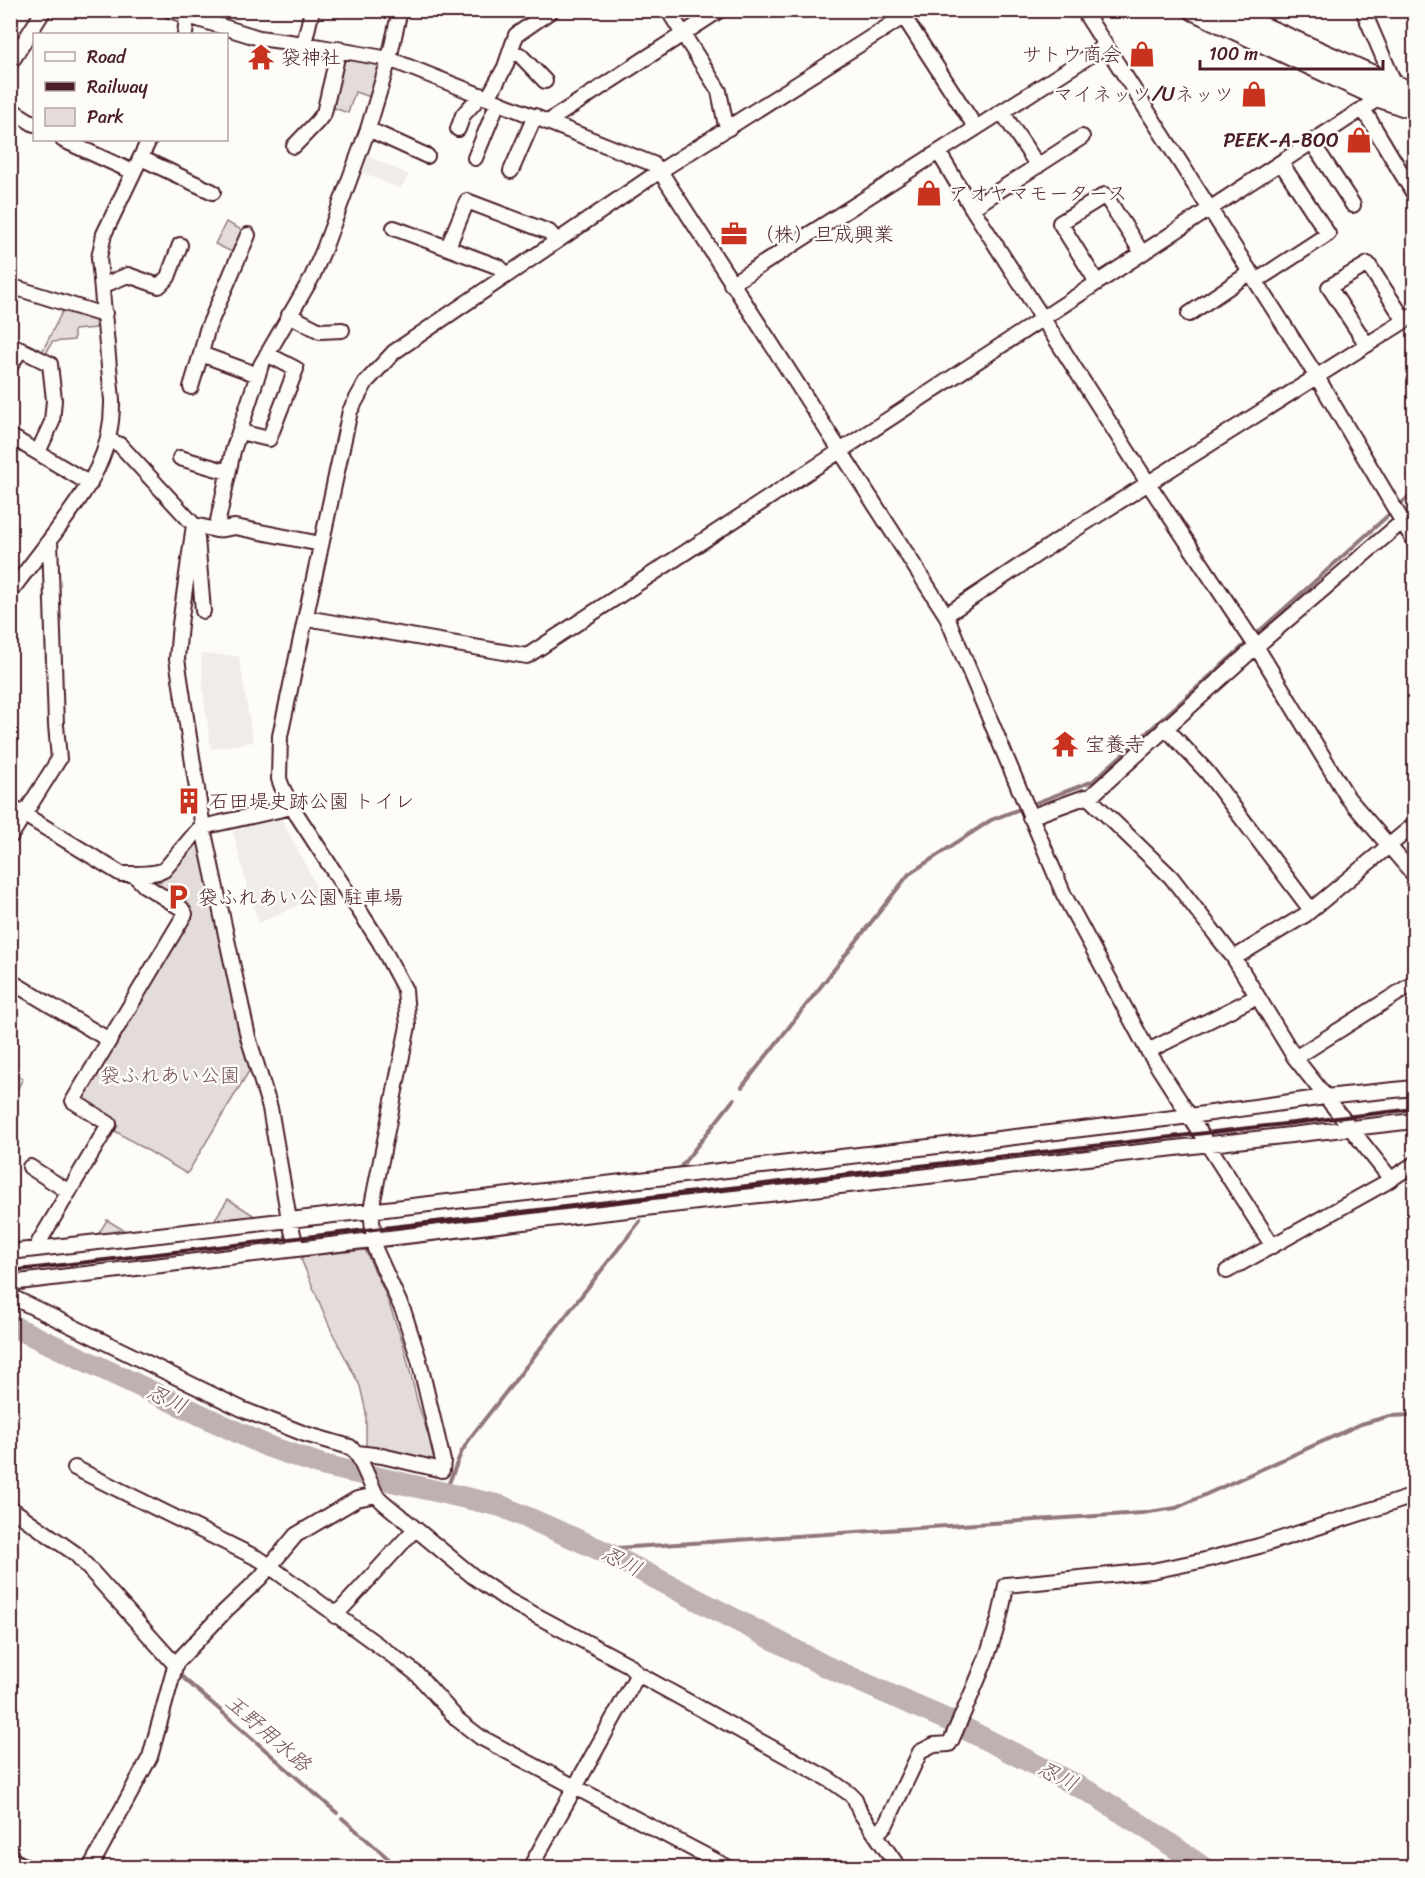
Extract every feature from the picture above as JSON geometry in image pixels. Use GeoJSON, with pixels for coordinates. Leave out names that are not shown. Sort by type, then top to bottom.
{"type":"FeatureCollection","features":[{"type":"Feature","properties":{"kind":"highway"},"geometry":{"type":"LineString","coordinates":[[1194,10],[1414,109]]}},
{"type":"Feature","properties":{"kind":"highway"},"geometry":{"type":"LineString","coordinates":[[1228,10],[1252,16],[1386,96]]}},
{"type":"Feature","properties":{"kind":"main road"},"geometry":{"type":"LineString","coordinates":[[10,1860],[25,1868]]}},
{"type":"Feature","properties":{"kind":"street"},"geometry":{"type":"LineString","coordinates":[[10,64],[44,10]]}},
{"type":"Feature","properties":{"kind":"street"},"geometry":{"type":"LineString","coordinates":[[169,10],[188,13],[259,38],[339,49],[389,59],[550,122],[653,165],[660,171],[946,615],[1064,895],[1148,1051],[1272,1245]]}},
{"type":"Feature","properties":{"kind":"street"},"geometry":{"type":"LineString","coordinates":[[304,44],[312,10]]}},
{"type":"Feature","properties":{"kind":"street"},"geometry":{"type":"LineString","coordinates":[[216,530],[228,472],[258,375],[267,354],[312,277],[324,249],[368,129],[389,59],[400,10]]}},
{"type":"Feature","properties":{"kind":"street"},"geometry":{"type":"LineString","coordinates":[[475,158],[489,98],[505,67],[516,35],[552,10]]}},
{"type":"Feature","properties":{"kind":"street"},"geometry":{"type":"LineString","coordinates":[[668,10],[719,91],[725,121],[729,128]]}},
{"type":"Feature","properties":{"kind":"street"},"geometry":{"type":"LineString","coordinates":[[550,122],[720,10]]}},
{"type":"Feature","properties":{"kind":"street"},"geometry":{"type":"LineString","coordinates":[[1083,10],[1317,377],[1414,541]]}},
{"type":"Feature","properties":{"kind":"street"},"geometry":{"type":"LineString","coordinates":[[1363,10],[1414,194]]}},
{"type":"Feature","properties":{"kind":"street"},"geometry":{"type":"LineString","coordinates":[[185,33],[188,13]]}},
{"type":"Feature","properties":{"kind":"street"},"geometry":{"type":"LineString","coordinates":[[358,1456],[382,1456],[442,1470],[442,1461],[419,1360],[404,1313],[373,1240],[371,1210],[408,1026],[405,990],[379,941],[292,807],[279,779],[280,739],[350,411],[366,382],[394,352],[660,171],[909,14],[976,128]]}},
{"type":"Feature","properties":{"kind":"street"},"geometry":{"type":"LineString","coordinates":[[731,284],[1105,46]]}},
{"type":"Feature","properties":{"kind":"street"},"geometry":{"type":"LineString","coordinates":[[294,146],[324,113],[339,49]]}},
{"type":"Feature","properties":{"kind":"street"},"geometry":{"type":"LineString","coordinates":[[510,51],[520,55],[544,81]]}},
{"type":"Feature","properties":{"kind":"street"},"geometry":{"type":"LineString","coordinates":[[1209,207],[1386,96]]}},
{"type":"Feature","properties":{"kind":"street"},"geometry":{"type":"LineString","coordinates":[[306,618],[527,656],[841,452],[1141,251],[1386,96]]}},
{"type":"Feature","properties":{"kind":"street"},"geometry":{"type":"LineString","coordinates":[[459,129],[463,115],[489,98]]}},
{"type":"Feature","properties":{"kind":"street"},"geometry":{"type":"LineString","coordinates":[[10,109],[33,123]]}},
{"type":"Feature","properties":{"kind":"street"},"geometry":{"type":"LineString","coordinates":[[1002,112],[1038,166]]}},
{"type":"Feature","properties":{"kind":"street"},"geometry":{"type":"LineString","coordinates":[[512,171],[535,116]]}},
{"type":"Feature","properties":{"kind":"street"},"geometry":{"type":"LineString","coordinates":[[368,129],[426,156]]}},
{"type":"Feature","properties":{"kind":"street"},"geometry":{"type":"LineString","coordinates":[[972,208],[1082,138]]}},
{"type":"Feature","properties":{"kind":"street"},"geometry":{"type":"LineString","coordinates":[[65,141],[133,172]]}},
{"type":"Feature","properties":{"kind":"street"},"geometry":{"type":"LineString","coordinates":[[10,592],[90,484],[109,440],[112,400],[99,258],[104,234],[149,141]]}},
{"type":"Feature","properties":{"kind":"street"},"geometry":{"type":"LineString","coordinates":[[1312,142],[1353,206]]}},
{"type":"Feature","properties":{"kind":"street"},"geometry":{"type":"LineString","coordinates":[[939,153],[1041,317],[1256,646],[1348,798],[1414,875]]}},
{"type":"Feature","properties":{"kind":"street"},"geometry":{"type":"LineString","coordinates":[[141,158],[213,192]]}},
{"type":"Feature","properties":{"kind":"street"},"geometry":{"type":"LineString","coordinates":[[1189,314],[1328,234],[1281,163]]}},
{"type":"Feature","properties":{"kind":"street"},"geometry":{"type":"LineString","coordinates":[[1095,279],[1060,223],[1105,195],[1141,251]]}},
{"type":"Feature","properties":{"kind":"street"},"geometry":{"type":"LineString","coordinates":[[448,248],[467,201],[549,232],[557,241]]}},
{"type":"Feature","properties":{"kind":"street"},"geometry":{"type":"LineString","coordinates":[[394,228],[499,267],[507,276]]}},
{"type":"Feature","properties":{"kind":"street"},"geometry":{"type":"LineString","coordinates":[[191,387],[207,330],[248,235]]}},
{"type":"Feature","properties":{"kind":"street"},"geometry":{"type":"LineString","coordinates":[[102,286],[128,275],[159,286],[168,277],[180,245]]}},
{"type":"Feature","properties":{"kind":"street"},"geometry":{"type":"LineString","coordinates":[[1041,317],[1095,279],[1141,251]]}},
{"type":"Feature","properties":{"kind":"street"},"geometry":{"type":"LineString","coordinates":[[946,615],[1063,537],[1410,318],[1368,264],[1329,288],[1367,345]]}},
{"type":"Feature","properties":{"kind":"street"},"geometry":{"type":"LineString","coordinates":[[10,286],[97,313],[105,313]]}},
{"type":"Feature","properties":{"kind":"street"},"geometry":{"type":"LineString","coordinates":[[289,315],[320,331],[342,330]]}},
{"type":"Feature","properties":{"kind":"street"},"geometry":{"type":"LineString","coordinates":[[10,366],[16,346],[50,364],[54,400],[52,422],[38,452]]}},
{"type":"Feature","properties":{"kind":"street"},"geometry":{"type":"LineString","coordinates":[[201,354],[258,375]]}},
{"type":"Feature","properties":{"kind":"street"},"geometry":{"type":"LineString","coordinates":[[240,432],[269,439],[296,369],[267,354]]}},
{"type":"Feature","properties":{"kind":"street"},"geometry":{"type":"LineString","coordinates":[[10,436],[90,484]]}},
{"type":"Feature","properties":{"kind":"street"},"geometry":{"type":"LineString","coordinates":[[109,440],[120,446],[195,525],[216,530],[235,527],[321,544]]}},
{"type":"Feature","properties":{"kind":"street"},"geometry":{"type":"LineString","coordinates":[[180,458],[228,472]]}},
{"type":"Feature","properties":{"kind":"street"},"geometry":{"type":"LineString","coordinates":[[1089,798],[1256,646],[1403,521]]}},
{"type":"Feature","properties":{"kind":"street"},"geometry":{"type":"LineString","coordinates":[[195,525],[203,611]]}},
{"type":"Feature","properties":{"kind":"street"},"geometry":{"type":"LineString","coordinates":[[195,525],[177,659],[203,828],[248,1037],[270,1108],[289,1220],[297,1249]]}},
{"type":"Feature","properties":{"kind":"street"},"geometry":{"type":"LineString","coordinates":[[10,837],[59,759],[50,540]]}},
{"type":"Feature","properties":{"kind":"street"},"geometry":{"type":"LineString","coordinates":[[1165,727],[1207,772],[1311,910]]}},
{"type":"Feature","properties":{"kind":"street"},"geometry":{"type":"LineString","coordinates":[[1030,817],[1085,797],[1089,798],[1171,878],[1234,958],[1295,1058],[1390,1178]]}},
{"type":"Feature","properties":{"kind":"street"},"geometry":{"type":"LineString","coordinates":[[10,806],[121,874],[159,873],[198,830],[292,807]]}},
{"type":"Feature","properties":{"kind":"street"},"geometry":{"type":"LineString","coordinates":[[1234,958],[1311,910],[1414,825]]}},
{"type":"Feature","properties":{"kind":"street"},"geometry":{"type":"LineString","coordinates":[[38,1248],[39,1242],[110,1124],[73,1101],[185,914],[181,908],[144,885],[133,874]]}},
{"type":"Feature","properties":{"kind":"street"},"geometry":{"type":"LineString","coordinates":[[10,981],[109,1040]]}},
{"type":"Feature","properties":{"kind":"street"},"geometry":{"type":"LineString","coordinates":[[1295,1058],[1414,983]]}},
{"type":"Feature","properties":{"kind":"street"},"geometry":{"type":"LineString","coordinates":[[1148,1051],[1256,997]]}},
{"type":"Feature","properties":{"kind":"street"},"geometry":{"type":"LineString","coordinates":[[10,1252],[1190,1116],[1325,1097],[1414,1088]]}},
{"type":"Feature","properties":{"kind":"street"},"geometry":{"type":"LineString","coordinates":[[10,1283],[639,1210],[807,1188],[1414,1121]]}},
{"type":"Feature","properties":{"kind":"street"},"geometry":{"type":"LineString","coordinates":[[1227,1272],[1385,1183],[1414,1164]]}},
{"type":"Feature","properties":{"kind":"street"},"geometry":{"type":"LineString","coordinates":[[30,1167],[69,1192]]}},
{"type":"Feature","properties":{"kind":"street"},"geometry":{"type":"LineString","coordinates":[[10,1296],[244,1410],[295,1430],[350,1447],[358,1456],[376,1494],[383,1502],[509,1601],[629,1665],[638,1674],[842,1787],[855,1799],[860,1812],[898,1868]]}},
{"type":"Feature","properties":{"kind":"street"},"geometry":{"type":"LineString","coordinates":[[75,1468],[269,1566],[418,1675],[458,1720],[480,1737],[729,1868]]}},
{"type":"Feature","properties":{"kind":"street"},"geometry":{"type":"LineString","coordinates":[[90,1868],[150,1757],[176,1663],[260,1578],[301,1531],[357,1499],[376,1494]]}},
{"type":"Feature","properties":{"kind":"street"},"geometry":{"type":"LineString","coordinates":[[876,1835],[886,1824],[920,1752],[934,1745],[949,1744],[951,1741],[979,1677],[1002,1610],[1006,1585],[1152,1571],[1205,1560],[1259,1546],[1414,1496]]}},
{"type":"Feature","properties":{"kind":"street"},"geometry":{"type":"LineString","coordinates":[[10,1508],[76,1554],[171,1661],[176,1663]]}},
{"type":"Feature","properties":{"kind":"street"},"geometry":{"type":"LineString","coordinates":[[335,1616],[415,1529]]}},
{"type":"Feature","properties":{"kind":"street"},"geometry":{"type":"LineString","coordinates":[[530,1868],[638,1674]]}},
{"type":"Feature","properties":{"kind":"shaded area"},"geometry":{"type":"Polygon","coordinates":[[[363,154],[409,175],[400,189],[357,170],[363,154]]]}},
{"type":"Feature","properties":{"kind":"shaded area"},"geometry":{"type":"Polygon","coordinates":[[[201,654],[239,656],[253,742],[211,749],[201,654]]]}},
{"type":"Feature","properties":{"kind":"shaded area"},"geometry":{"type":"Polygon","coordinates":[[[281,818],[321,895],[259,923],[233,831],[240,826],[281,818]]]}},
{"type":"Feature","properties":{"kind":"green space"},"geometry":{"type":"Polygon","coordinates":[[[344,54],[380,62],[371,97],[355,92],[348,113],[329,106],[344,54]]]}},
{"type":"Feature","properties":{"kind":"green space"},"geometry":{"type":"Polygon","coordinates":[[[226,222],[246,232],[236,254],[215,244],[226,222]]]}},
{"type":"Feature","properties":{"kind":"green space"},"geometry":{"type":"Polygon","coordinates":[[[65,306],[100,320],[95,321],[96,328],[74,330],[74,340],[52,342],[45,356],[41,354],[65,306]]]}},
{"type":"Feature","properties":{"kind":"green space","name":"袋ふれあい公園"},"geometry":{"type":"Polygon","coordinates":[[[202,835],[252,1066],[187,1174],[115,1131],[118,1125],[80,1103],[79,1097],[192,912],[148,885],[148,880],[159,882],[165,879],[202,835]]]}},
{"type":"Feature","properties":{"kind":"green space"},"geometry":{"type":"Polygon","coordinates":[[[11,1071],[23,1079],[11,1100],[11,1071]]]}},
{"type":"Feature","properties":{"kind":"green space"},"geometry":{"type":"Polygon","coordinates":[[[228,1199],[258,1218],[213,1222],[228,1199]]]}},
{"type":"Feature","properties":{"kind":"green space"},"geometry":{"type":"Polygon","coordinates":[[[107,1220],[127,1232],[97,1236],[107,1220]]]}},
{"type":"Feature","properties":{"kind":"green space"},"geometry":{"type":"Polygon","coordinates":[[[365,1250],[385,1293],[403,1343],[418,1404],[438,1464],[366,1448],[366,1412],[360,1386],[332,1332],[301,1259],[303,1256],[365,1250]]]}},
{"type":"Feature","properties":{"kind":"waterway"},"geometry":{"type":"LineString","coordinates":[[1254,636],[1414,492]]}},
{"type":"Feature","properties":{"kind":"waterway"},"geometry":{"type":"LineString","coordinates":[[742,1087],[909,874],[991,820],[1093,781],[1249,641]]}},
{"type":"Feature","properties":{"kind":"waterway"},"geometry":{"type":"LineString","coordinates":[[679,1169],[734,1099]]}},
{"type":"Feature","properties":{"kind":"waterway"},"geometry":{"type":"LineString","coordinates":[[445,1493],[461,1453],[470,1438],[640,1221]]}},
{"type":"Feature","properties":{"kind":"waterway","name":"忍川"},"geometry":{"type":"LineString","coordinates":[[10,1325],[267,1446],[322,1465],[501,1506],[605,1552],[825,1666],[952,1722],[1093,1794],[1204,1868]]}},
{"type":"Feature","properties":{"kind":"waterway"},"geometry":{"type":"LineString","coordinates":[[605,1552],[617,1548],[1142,1513],[1176,1508],[1361,1424],[1390,1416],[1414,1415]]}},
{"type":"Feature","properties":{"kind":"waterway","name":"玉野用水路"},"geometry":{"type":"LineString","coordinates":[[180,1675],[337,1813]]}},
{"type":"Feature","properties":{"kind":"waterway","name":"玉野用水路"},"geometry":{"type":"LineString","coordinates":[[342,1818],[399,1868]]}},
{"type":"Feature","properties":{"kind":"railway"},"geometry":{"type":"LineString","coordinates":[[10,1271],[1414,1109]]}},
{"type":"Feature","properties":{"kind":"place","name":"サトウ商会"},"geometry":{"type":"Point","coordinates":[1142,54]}},
{"type":"Feature","properties":{"kind":"place","name":"袋神社"},"geometry":{"type":"Point","coordinates":[261,57]}},
{"type":"Feature","properties":{"kind":"place","name":"マイネッツ/Uネッツ"},"geometry":{"type":"Point","coordinates":[1254,94]}},
{"type":"Feature","properties":{"kind":"place","name":"PEEK-A-BOO"},"geometry":{"type":"Point","coordinates":[1359,140]}},
{"type":"Feature","properties":{"kind":"place","name":"アオヤマモータース"},"geometry":{"type":"Point","coordinates":[929,193]}},
{"type":"Feature","properties":{"kind":"place","name":"（株）旦成興業"},"geometry":{"type":"Point","coordinates":[734,234]}},
{"type":"Feature","properties":{"kind":"place","name":"宝養寺"},"geometry":{"type":"Point","coordinates":[1065,744]}},
{"type":"Feature","properties":{"kind":"place","name":"石田堤史跡公園 トイレ"},"geometry":{"type":"Point","coordinates":[189,801]}},
{"type":"Feature","properties":{"kind":"place","name":"袋ふれあい公園 駐車場"},"geometry":{"type":"Point","coordinates":[178,897]}}]}
